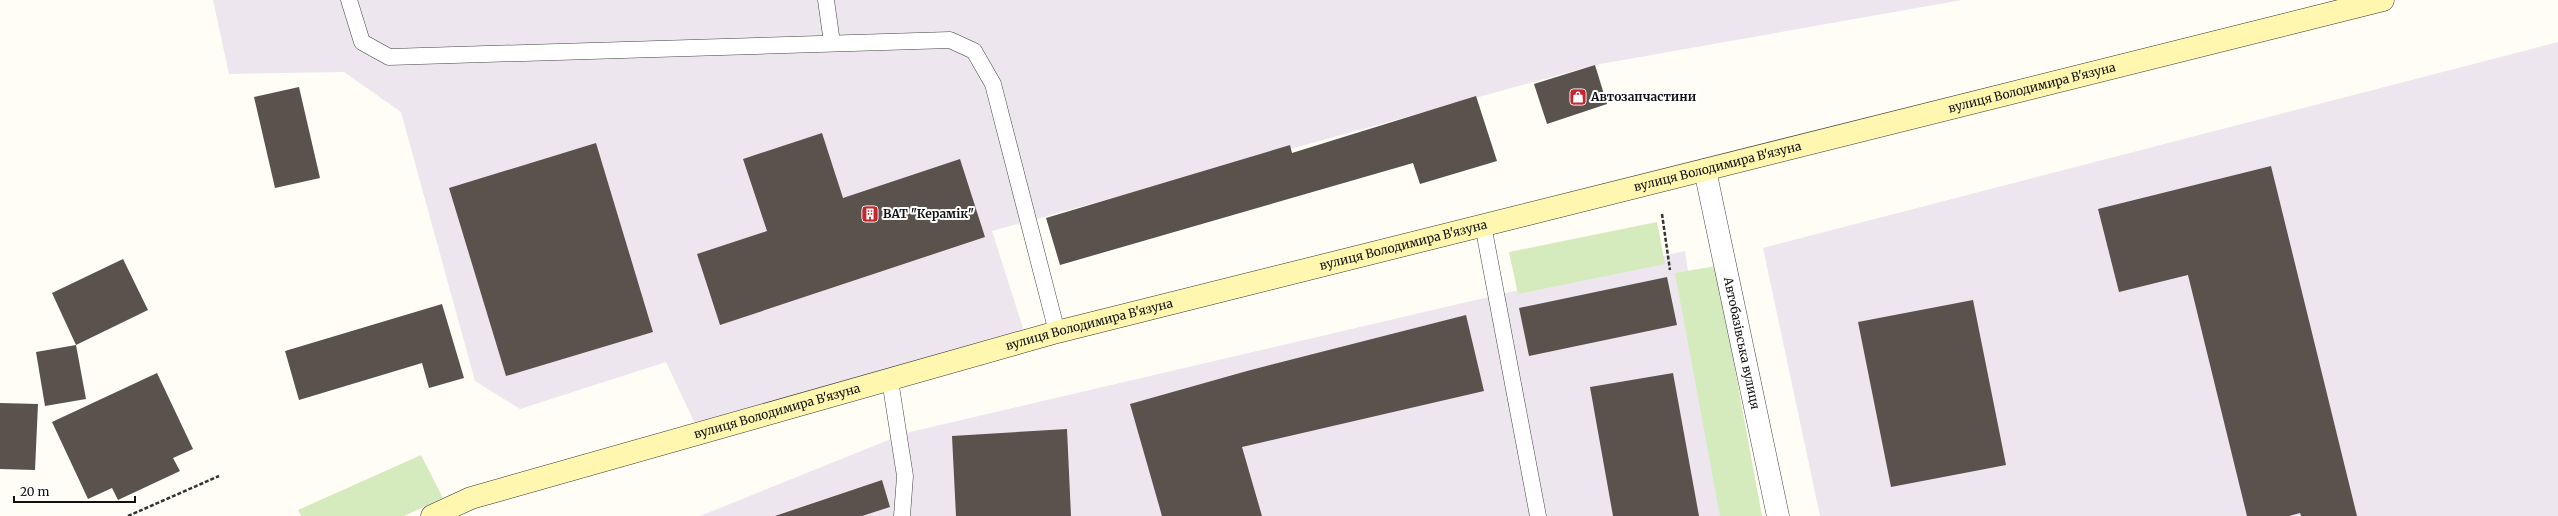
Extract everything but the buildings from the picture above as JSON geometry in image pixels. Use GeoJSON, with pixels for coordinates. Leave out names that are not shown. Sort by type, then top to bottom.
{"type":"FeatureCollection","features":[{"type":"Feature","properties":{"kind":"main road","name":"вулиця Володимира В'язуна"},"geometry":{"type":"LineString","coordinates":[[432,516],[471,498],[1057,332],[2382,0]]}},
{"type":"Feature","properties":{"kind":"street","name":"Автобазівська вулиця"},"geometry":{"type":"LineString","coordinates":[[1705,170],[1778,516]]}},
{"type":"Feature","properties":{"kind":"lane"},"geometry":{"type":"LineString","coordinates":[[349,0],[362,42],[389,57],[950,40],[974,51],[994,84],[1057,332]]}},
{"type":"Feature","properties":{"kind":"lane"},"geometry":{"type":"LineString","coordinates":[[826,0],[832,43]]}},
{"type":"Feature","properties":{"kind":"lane"},"geometry":{"type":"LineString","coordinates":[[1483,225],[1538,516]]}},
{"type":"Feature","properties":{"kind":"lane"},"geometry":{"type":"LineString","coordinates":[[890,380],[905,476],[902,516]]}},
{"type":"Feature","properties":{"kind":"path"},"geometry":{"type":"LineString","coordinates":[[1657,182],[1670,270]]}},
{"type":"Feature","properties":{"kind":"path"},"geometry":{"type":"LineString","coordinates":[[128,516],[219,476]]}},
{"type":"Feature","properties":{"kind":"shaded area","name":"ВАТ \"Керамік\""},"geometry":{"type":"Polygon","coordinates":[[[213,0],[1962,0],[1595,65],[992,231],[1024,331],[697,428],[666,362],[520,409],[475,381],[401,112],[344,72],[229,74],[213,0]]]}},
{"type":"Feature","properties":{"kind":"shaded area"},"geometry":{"type":"Polygon","coordinates":[[[2558,42],[2558,516],[1820,516],[1763,248],[2558,42]]]}},
{"type":"Feature","properties":{"kind":"shaded area"},"geometry":{"type":"Polygon","coordinates":[[[1685,251],[1725,516],[700,516],[906,433],[1685,251]]]}},
{"type":"Feature","properties":{"kind":"green space"},"geometry":{"type":"Polygon","coordinates":[[[1657,222],[1665,264],[1518,294],[1509,252],[1657,222]]]}},
{"type":"Feature","properties":{"kind":"green space"},"geometry":{"type":"Polygon","coordinates":[[[1716,266],[1762,516],[1720,516],[1675,273],[1716,266]]]}},
{"type":"Feature","properties":{"kind":"green space"},"geometry":{"type":"Polygon","coordinates":[[[421,455],[443,498],[404,516],[301,516],[298,510],[421,455]]]}},
{"type":"Feature","properties":{"kind":"place","name":"Автозапчастини"},"geometry":{"type":"Point","coordinates":[1578,97]}},
{"type":"Feature","properties":{"kind":"place","name":"ВАТ \"Керамік\""},"geometry":{"type":"Point","coordinates":[870,214]}}]}
